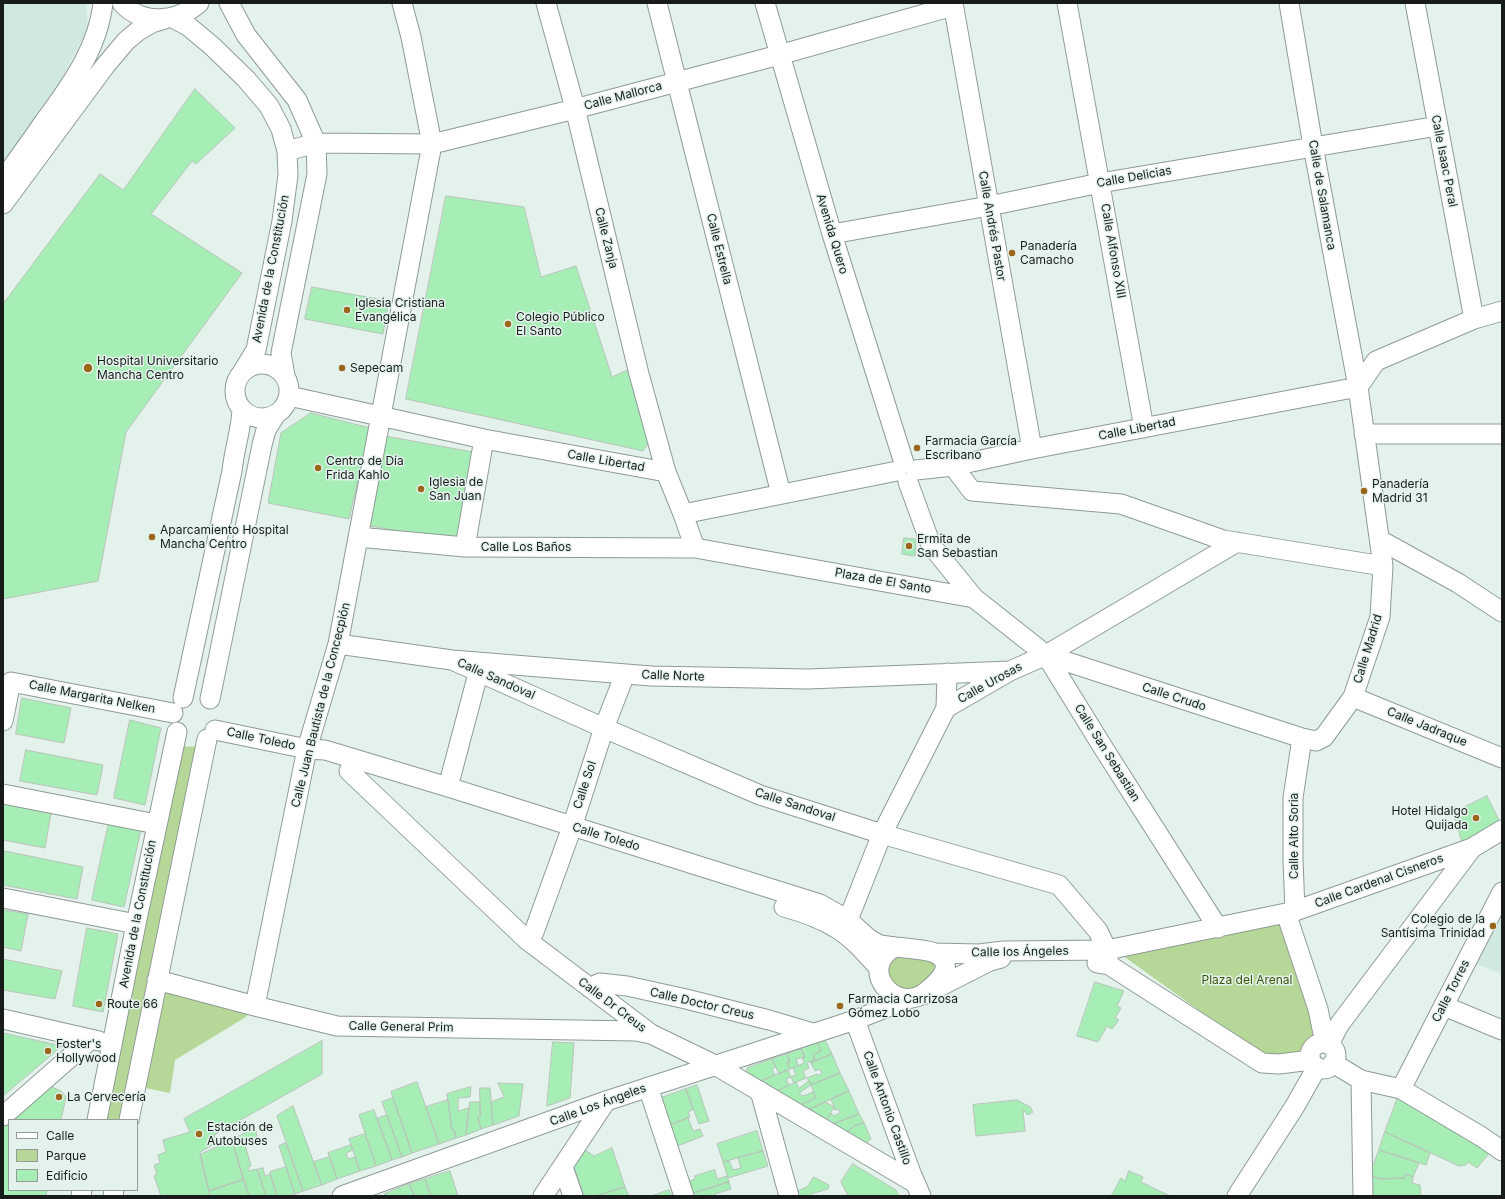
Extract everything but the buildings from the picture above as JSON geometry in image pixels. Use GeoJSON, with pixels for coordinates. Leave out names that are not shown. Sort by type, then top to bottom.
{"type":"FeatureCollection","features":[{"type":"Feature","properties":{"kind":"street"},"geometry":{"type":"LineString","coordinates":[[3,180],[62,98],[78,73],[92,44],[102,14],[103,3]]}},
{"type":"Feature","properties":{"kind":"street"},"geometry":{"type":"LineString","coordinates":[[122,3],[126,8],[144,17],[169,18]]}},
{"type":"Feature","properties":{"kind":"street"},"geometry":{"type":"LineString","coordinates":[[3,204],[105,66],[126,41],[138,31],[152,23],[190,11],[199,3]]}},
{"type":"Feature","properties":{"kind":"street"},"geometry":{"type":"LineString","coordinates":[[229,3],[246,35],[297,100],[316,143],[317,174],[281,353],[285,376]]}},
{"type":"Feature","properties":{"kind":"street","name":"Calle Juan Bautista de la Concecpión"},"geometry":{"type":"LineString","coordinates":[[255,1006],[308,749],[338,644],[432,144],[402,3]]}},
{"type":"Feature","properties":{"kind":"street","name":"Calle Zanja"},"geometry":{"type":"LineString","coordinates":[[546,3],[575,108],[637,366],[666,472]]}},
{"type":"Feature","properties":{"kind":"street","name":"Calle Estrella"},"geometry":{"type":"LineString","coordinates":[[657,3],[781,494]]}},
{"type":"Feature","properties":{"kind":"street","name":"Avenida Quero"},"geometry":{"type":"LineString","coordinates":[[764,3],[832,234],[906,472]]}},
{"type":"Feature","properties":{"kind":"street","name":"Calle Alfonso XIII"},"geometry":{"type":"LineString","coordinates":[[1067,3],[1144,428]]}},
{"type":"Feature","properties":{"kind":"street","name":"Calle de Salamanca"},"geometry":{"type":"LineString","coordinates":[[1289,3],[1313,146],[1358,387]]}},
{"type":"Feature","properties":{"kind":"street","name":"Calle Isaac Peral"},"geometry":{"type":"LineString","coordinates":[[1415,3],[1474,319]]}},
{"type":"Feature","properties":{"kind":"street","name":"Calle Mallorca"},"geometry":{"type":"LineString","coordinates":[[287,151],[316,143],[432,144],[779,55],[953,4]]}},
{"type":"Feature","properties":{"kind":"street","name":"Calle Andrés Pastor"},"geometry":{"type":"LineString","coordinates":[[953,4],[1032,449]]}},
{"type":"Feature","properties":{"kind":"street","name":"Avenida de la Constitución"},"geometry":{"type":"LineString","coordinates":[[169,18],[188,26],[212,46],[246,79],[269,106],[281,129],[287,151],[288,175],[282,221],[256,350],[243,371]]}},
{"type":"Feature","properties":{"kind":"street","name":"Calle Delicias"},"geometry":{"type":"LineString","coordinates":[[832,234],[989,206],[1100,183],[1438,126]]}},
{"type":"Feature","properties":{"kind":"street"},"geometry":{"type":"LineString","coordinates":[[1358,387],[1376,361],[1474,319],[1502,312]]}},
{"type":"Feature","properties":{"kind":"street"},"geometry":{"type":"LineString","coordinates":[[257,364],[265,364],[280,370],[285,376],[288,382],[289,396],[287,404],[276,414],[262,418],[255,417],[242,410],[237,403],[235,386],[243,371],[257,364]]}},
{"type":"Feature","properties":{"kind":"street","name":"Calle Libertad"},"geometry":{"type":"LineString","coordinates":[[683,514],[781,494],[906,472],[953,466],[1032,449],[1358,387]]}},
{"type":"Feature","properties":{"kind":"street","name":"Calle Madrid"},"geometry":{"type":"LineString","coordinates":[[1302,738],[1316,740],[1324,737],[1353,697],[1380,617],[1383,566],[1358,387]]}},
{"type":"Feature","properties":{"kind":"street","name":"Calle Libertad"},"geometry":{"type":"LineString","coordinates":[[289,396],[484,439],[666,472]]}},
{"type":"Feature","properties":{"kind":"street"},"geometry":{"type":"LineString","coordinates":[[211,734],[201,741],[187,740],[177,732],[172,719],[178,705],[232,471],[233,453],[237,441],[242,410]]}},
{"type":"Feature","properties":{"kind":"street"},"geometry":{"type":"LineString","coordinates":[[210,699],[262,445],[266,430],[276,414]]}},
{"type":"Feature","properties":{"kind":"street"},"geometry":{"type":"LineString","coordinates":[[1364,434],[1502,434]]}},
{"type":"Feature","properties":{"kind":"street"},"geometry":{"type":"LineString","coordinates":[[465,547],[484,439]]}},
{"type":"Feature","properties":{"kind":"street"},"geometry":{"type":"LineString","coordinates":[[953,466],[972,491],[1121,504],[1223,540],[1383,566]]}},
{"type":"Feature","properties":{"kind":"street"},"geometry":{"type":"LineString","coordinates":[[666,472],[695,548]]}},
{"type":"Feature","properties":{"kind":"street"},"geometry":{"type":"LineString","coordinates":[[906,472],[931,545],[974,598]]}},
{"type":"Feature","properties":{"kind":"street","name":"Calle Los Baños"},"geometry":{"type":"LineString","coordinates":[[358,537],[465,547],[695,548]]}},
{"type":"Feature","properties":{"kind":"street"},"geometry":{"type":"LineString","coordinates":[[1380,540],[1458,583],[1502,612]]}},
{"type":"Feature","properties":{"kind":"street","name":"Calle Urosas"},"geometry":{"type":"LineString","coordinates":[[848,920],[882,834],[946,708],[1010,671],[1046,655],[1237,542]]}},
{"type":"Feature","properties":{"kind":"street","name":"Plaza de El Santo"},"geometry":{"type":"LineString","coordinates":[[695,548],[974,598]]}},
{"type":"Feature","properties":{"kind":"street","name":"Calle San Sebastian"},"geometry":{"type":"LineString","coordinates":[[974,598],[1046,655],[1218,928]]}},
{"type":"Feature","properties":{"kind":"street","name":"Calle Norte"},"geometry":{"type":"LineString","coordinates":[[338,644],[452,660],[652,676],[808,679],[1010,671]]}},
{"type":"Feature","properties":{"kind":"street","name":"Calle Crudo"},"geometry":{"type":"LineString","coordinates":[[1046,655],[1302,738]]}},
{"type":"Feature","properties":{"kind":"street","name":"Calle Sandoval"},"geometry":{"type":"LineString","coordinates":[[452,660],[479,670],[604,728],[760,795],[882,834],[1059,885],[1098,931],[1108,957]]}},
{"type":"Feature","properties":{"kind":"street"},"geometry":{"type":"LineString","coordinates":[[448,787],[479,670]]}},
{"type":"Feature","properties":{"kind":"street"},"geometry":{"type":"LineString","coordinates":[[946,708],[947,673]]}},
{"type":"Feature","properties":{"kind":"street","name":"Calle Sol"},"geometry":{"type":"LineString","coordinates":[[527,940],[534,932],[604,728],[625,674]]}},
{"type":"Feature","properties":{"kind":"street","name":"Calle Margarita Nelken"},"geometry":{"type":"LineString","coordinates":[[3,721],[11,682],[178,705]]}},
{"type":"Feature","properties":{"kind":"street"},"geometry":{"type":"LineString","coordinates":[[129,1119],[157,980],[211,734],[219,720],[215,705],[210,699],[204,696],[197,695],[178,705]]}},
{"type":"Feature","properties":{"kind":"street","name":"Calle Jadraque"},"geometry":{"type":"LineString","coordinates":[[1353,697],[1502,758]]}},
{"type":"Feature","properties":{"kind":"street","name":"Avenida de la Constitución"},"geometry":{"type":"LineString","coordinates":[[97,1119],[156,824],[177,732]]}},
{"type":"Feature","properties":{"kind":"street","name":"Calle Toledo"},"geometry":{"type":"LineString","coordinates":[[211,734],[308,749],[325,750],[448,787],[569,833],[809,914],[845,934],[862,950],[879,974]]}},
{"type":"Feature","properties":{"kind":"street","name":"Calle Alto Soria"},"geometry":{"type":"LineString","coordinates":[[1291,912],[1293,859],[1292,798],[1302,738]]}},
{"type":"Feature","properties":{"kind":"street","name":"Calle Toledo"},"geometry":{"type":"LineString","coordinates":[[308,749],[322,760],[349,771],[379,778],[820,904],[848,920],[869,939],[880,945],[895,947]]}},
{"type":"Feature","properties":{"kind":"street","name":"Calle Dr Creus"},"geometry":{"type":"LineString","coordinates":[[349,771],[527,940],[651,1034],[715,1065],[760,1091],[918,1190]]}},
{"type":"Feature","properties":{"kind":"street"},"geometry":{"type":"LineString","coordinates":[[3,794],[156,824]]}},
{"type":"Feature","properties":{"kind":"street"},"geometry":{"type":"LineString","coordinates":[[1327,1044],[1339,1025],[1472,848],[1502,830]]}},
{"type":"Feature","properties":{"kind":"street","name":"Calle Cardenal Cisneros"},"geometry":{"type":"LineString","coordinates":[[1291,912],[1472,848]]}},
{"type":"Feature","properties":{"kind":"street","name":"Calle Torres"},"geometry":{"type":"LineString","coordinates":[[1401,1089],[1502,892]]}},
{"type":"Feature","properties":{"kind":"street"},"geometry":{"type":"LineString","coordinates":[[3,898],[136,924]]}},
{"type":"Feature","properties":{"kind":"street"},"geometry":{"type":"LineString","coordinates":[[1108,957],[1218,928],[1291,912],[1327,1044],[1332,1047],[1336,1055],[1320,1063],[1295,1106],[1237,1196]]}},
{"type":"Feature","properties":{"kind":"street"},"geometry":{"type":"LineString","coordinates":[[895,947],[934,952],[942,959],[945,965],[945,973],[942,978],[917,996],[898,997],[886,988],[879,974],[884,956],[895,947]]}},
{"type":"Feature","properties":{"kind":"street","name":"Calle los Ángeles"},"geometry":{"type":"LineString","coordinates":[[934,952],[979,954],[1004,951],[1108,957]]}},
{"type":"Feature","properties":{"kind":"street","name":"Calle Los Ángeles"},"geometry":{"type":"LineString","coordinates":[[342,1196],[377,1191],[606,1101],[855,1020],[917,996],[990,961],[1008,956],[1108,957]]}},
{"type":"Feature","properties":{"kind":"street"},"geometry":{"type":"LineString","coordinates":[[1108,957],[1262,1063],[1320,1063],[1361,1080],[1401,1089],[1482,1137],[1502,1151]]}},
{"type":"Feature","properties":{"kind":"street","name":"Calle Los Ángeles"},"geometry":{"type":"LineString","coordinates":[[855,1020],[870,1004],[879,974]]}},
{"type":"Feature","properties":{"kind":"street","name":"Calle General Prim"},"geometry":{"type":"LineString","coordinates":[[157,980],[337,1026],[628,1031],[651,1034]]}},
{"type":"Feature","properties":{"kind":"street","name":"Calle Doctor Creus"},"geometry":{"type":"LineString","coordinates":[[590,988],[600,983],[628,986],[770,1020],[813,1033]]}},
{"type":"Feature","properties":{"kind":"street"},"geometry":{"type":"LineString","coordinates":[[1444,1006],[1502,1030]]}},
{"type":"Feature","properties":{"kind":"street"},"geometry":{"type":"LineString","coordinates":[[1318,1009],[1339,1025]]}},
{"type":"Feature","properties":{"kind":"street"},"geometry":{"type":"LineString","coordinates":[[3,1019],[113,1043]]}},
{"type":"Feature","properties":{"kind":"street","name":"Calle Antonio Castillo"},"geometry":{"type":"LineString","coordinates":[[855,1020],[918,1190]]}},
{"type":"Feature","properties":{"kind":"street"},"geometry":{"type":"LineString","coordinates":[[3,1116],[90,1039]]}},
{"type":"Feature","properties":{"kind":"street"},"geometry":{"type":"LineString","coordinates":[[1361,1080],[1363,1196]]}},
{"type":"Feature","properties":{"kind":"street"},"geometry":{"type":"LineString","coordinates":[[648,1087],[684,1196]]}},
{"type":"Feature","properties":{"kind":"street"},"geometry":{"type":"LineString","coordinates":[[760,1091],[789,1196]]}},
{"type":"Feature","properties":{"kind":"street"},"geometry":{"type":"LineString","coordinates":[[543,1196],[606,1101]]}},
{"type":"Feature","properties":{"kind":"street"},"geometry":{"type":"LineString","coordinates":[[563,1167],[573,1196]]}},
{"type":"Feature","properties":{"kind":"shaded area"},"geometry":{"type":"Polygon","coordinates":[[[3,3],[86,3],[88,28],[57,89],[3,164],[3,3]]]}},
{"type":"Feature","properties":{"kind":"shaded area","name":"Colegio de la Santísima Trinidad"},"geometry":{"type":"Polygon","coordinates":[[[1502,892],[1502,974],[1467,960],[1502,892]]]}},
{"type":"Feature","properties":{"kind":"green space"},"geometry":{"type":"Polygon","coordinates":[[[180,743],[187,747],[198,746],[121,1119],[105,1119],[180,743]]]}},
{"type":"Feature","properties":{"kind":"green space","name":"Plaza del Arenal"},"geometry":{"type":"Polygon","coordinates":[[[1283,920],[1317,1036],[1303,1055],[1264,1057],[1119,953],[1283,920]]]}},
{"type":"Feature","properties":{"kind":"green space"},"geometry":{"type":"Polygon","coordinates":[[[908,953],[937,964],[938,971],[918,991],[891,986],[886,966],[892,959],[908,953]]]}},
{"type":"Feature","properties":{"kind":"green space"},"geometry":{"type":"Polygon","coordinates":[[[157,980],[255,1006],[246,1017],[175,1060],[170,1093],[136,1086],[157,980]]]}},
{"type":"Feature","properties":{"kind":"place","name":"Panadería Camacho"},"geometry":{"type":"Point","coordinates":[1012,253]}},
{"type":"Feature","properties":{"kind":"place","name":"Iglesia Cristiana Evangélica"},"geometry":{"type":"Point","coordinates":[347,310]}},
{"type":"Feature","properties":{"kind":"place","name":"Colegio Público El Santo"},"geometry":{"type":"Point","coordinates":[508,324]}},
{"type":"Feature","properties":{"kind":"place","name":"Hospital Universitario Mancha Centro"},"geometry":{"type":"Point","coordinates":[88,368]}},
{"type":"Feature","properties":{"kind":"place","name":"Sepecam"},"geometry":{"type":"Point","coordinates":[342,368]}},
{"type":"Feature","properties":{"kind":"place","name":"Farmacia García Escribano"},"geometry":{"type":"Point","coordinates":[917,448]}},
{"type":"Feature","properties":{"kind":"place","name":"Centro de Día Frida Kahlo"},"geometry":{"type":"Point","coordinates":[318,468]}},
{"type":"Feature","properties":{"kind":"place","name":"Iglesia de San Juan"},"geometry":{"type":"Point","coordinates":[421,489]}},
{"type":"Feature","properties":{"kind":"place","name":"Panadería Madrid 31"},"geometry":{"type":"Point","coordinates":[1364,491]}},
{"type":"Feature","properties":{"kind":"place","name":"Aparcamiento Hospital Mancha Centro"},"geometry":{"type":"Point","coordinates":[152,537]}},
{"type":"Feature","properties":{"kind":"place","name":"Ermita de San Sebastian"},"geometry":{"type":"Point","coordinates":[909,546]}},
{"type":"Feature","properties":{"kind":"place","name":"Hotel Hidalgo Quijada"},"geometry":{"type":"Point","coordinates":[1476,818]}},
{"type":"Feature","properties":{"kind":"place","name":"Colegio de la Santísima Trinidad"},"geometry":{"type":"Point","coordinates":[1493,926]}},
{"type":"Feature","properties":{"kind":"place","name":"Route 66"},"geometry":{"type":"Point","coordinates":[99,1004]}},
{"type":"Feature","properties":{"kind":"place","name":"Farmacia Carrizosa Gómez Lobo"},"geometry":{"type":"Point","coordinates":[840,1006]}},
{"type":"Feature","properties":{"kind":"place","name":"Foster's Hollywood"},"geometry":{"type":"Point","coordinates":[48,1051]}},
{"type":"Feature","properties":{"kind":"place","name":"La Cervecería"},"geometry":{"type":"Point","coordinates":[59,1097]}},
{"type":"Feature","properties":{"kind":"place","name":"Estación de Autobuses"},"geometry":{"type":"Point","coordinates":[199,1134]}}]}
